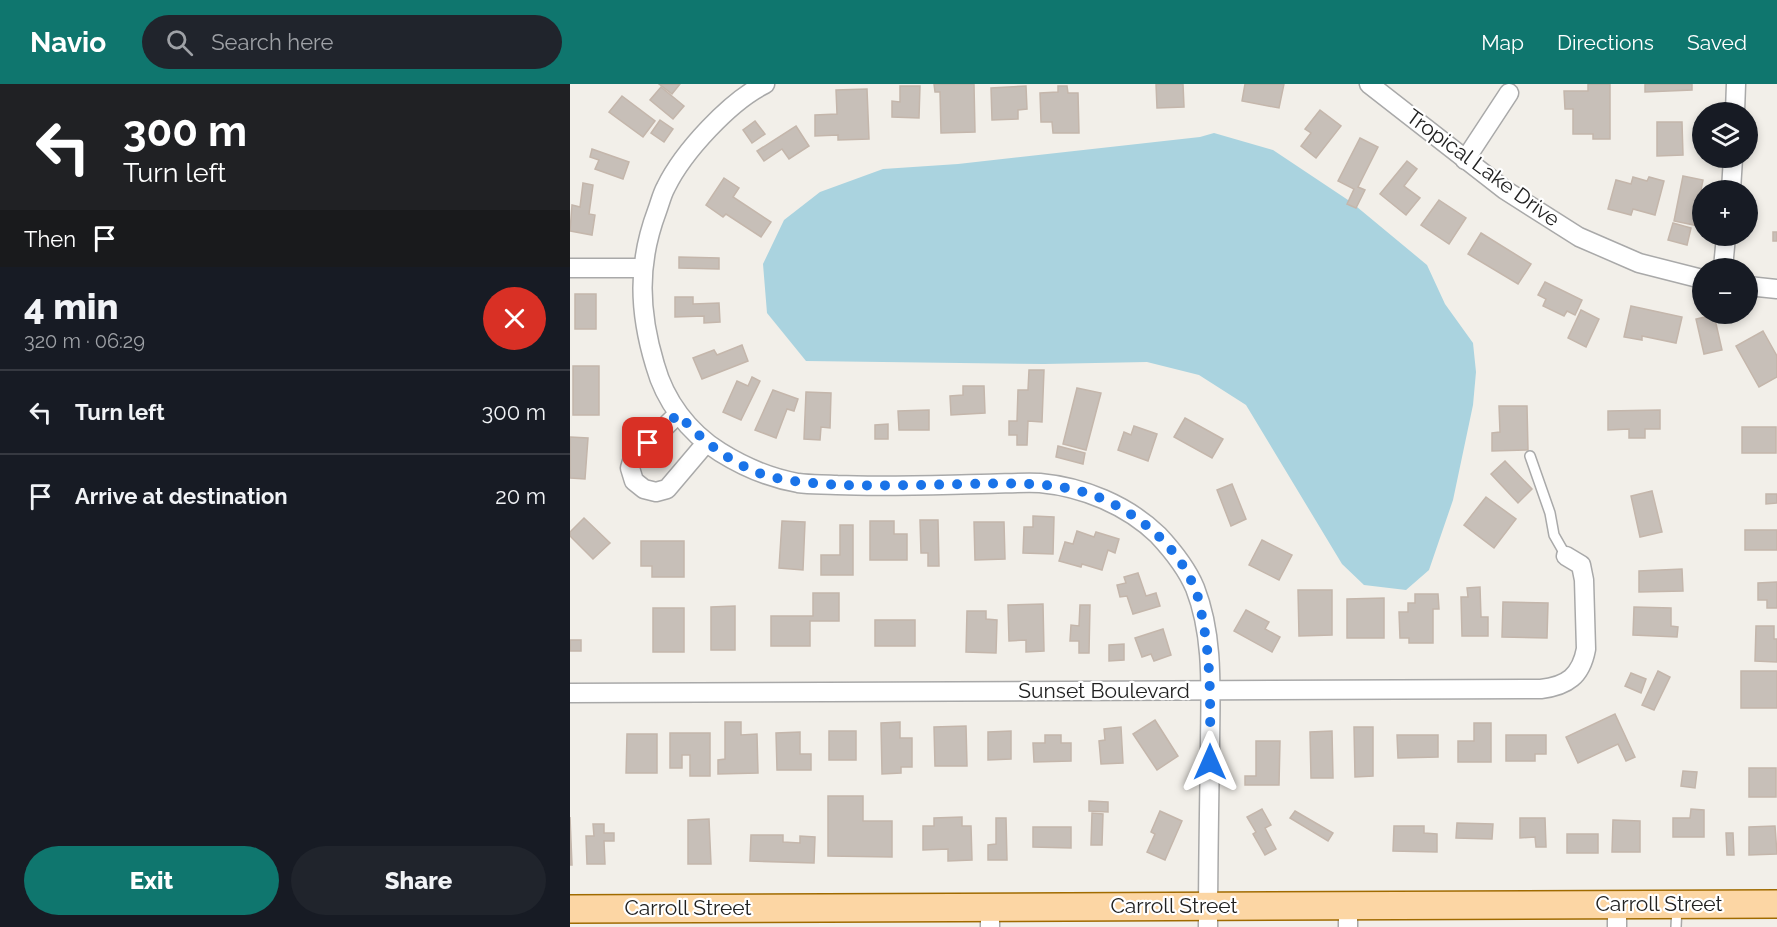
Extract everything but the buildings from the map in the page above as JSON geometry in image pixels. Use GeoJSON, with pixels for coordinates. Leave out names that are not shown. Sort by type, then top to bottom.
{"type":"FeatureCollection","features":[{"type":"Feature","properties":{"kind":"main road","name":"Carroll Street"},"geometry":{"type":"LineString","coordinates":[[570,909],[990,917],[1676,916],[1777,904]]}},
{"type":"Feature","properties":{"kind":"street"},"geometry":{"type":"LineString","coordinates":[[765,84],[756,88],[724,113],[680,165],[666,186],[653,221],[643,268],[642,303],[645,331],[657,373],[674,409],[706,443],[759,473],[799,483],[862,486],[1040,483],[1071,489],[1106,500],[1134,516],[1156,533],[1176,556],[1195,587],[1209,650],[1208,917]]}},
{"type":"Feature","properties":{"kind":"street","name":"Tropical Lake Drive"},"geometry":{"type":"LineString","coordinates":[[1369,84],[1505,190],[1579,237],[1639,263],[1692,276]]}},
{"type":"Feature","properties":{"kind":"street"},"geometry":{"type":"LineString","coordinates":[[1735,102],[1736,84]]}},
{"type":"Feature","properties":{"kind":"street"},"geometry":{"type":"LineString","coordinates":[[1465,160],[1509,93]]}},
{"type":"Feature","properties":{"kind":"street"},"geometry":{"type":"LineString","coordinates":[[570,268],[643,268]]}},
{"type":"Feature","properties":{"kind":"street"},"geometry":{"type":"LineString","coordinates":[[1758,287],[1777,289]]}},
{"type":"Feature","properties":{"kind":"street"},"geometry":{"type":"LineString","coordinates":[[678,414],[633,458],[630,468],[634,481],[644,489],[656,492],[667,489],[706,443]]}},
{"type":"Feature","properties":{"kind":"street","name":"Sunset Boulevard"},"geometry":{"type":"LineString","coordinates":[[570,693],[1541,689],[1556,687],[1568,682],[1584,659],[1586,649],[1584,580],[1581,565],[1566,556]]}},
{"type":"Feature","properties":{"kind":"lane"},"geometry":{"type":"LineString","coordinates":[[1530,456],[1550,513],[1554,535],[1566,556]]}},
{"type":"Feature","properties":{"kind":"water"},"geometry":{"type":"Polygon","coordinates":[[[1214,133],[1273,150],[1351,202],[1427,265],[1445,304],[1473,343],[1476,372],[1473,405],[1453,500],[1429,570],[1406,590],[1364,585],[1342,564],[1246,405],[1199,375],[1147,362],[1044,364],[806,361],[767,313],[763,264],[784,220],[820,192],[883,169],[958,164],[1200,137],[1214,133]]]}},
{"type":"Feature","properties":{"kind":"route"},"geometry":{"type":"LineString","coordinates":[[648,443],[678,414],[706,443],[730,458],[759,473],[799,483],[862,486],[1040,483],[1071,489],[1106,500],[1134,516],[1156,533],[1176,556],[1195,587],[1209,650],[1210,762]]}}]}
